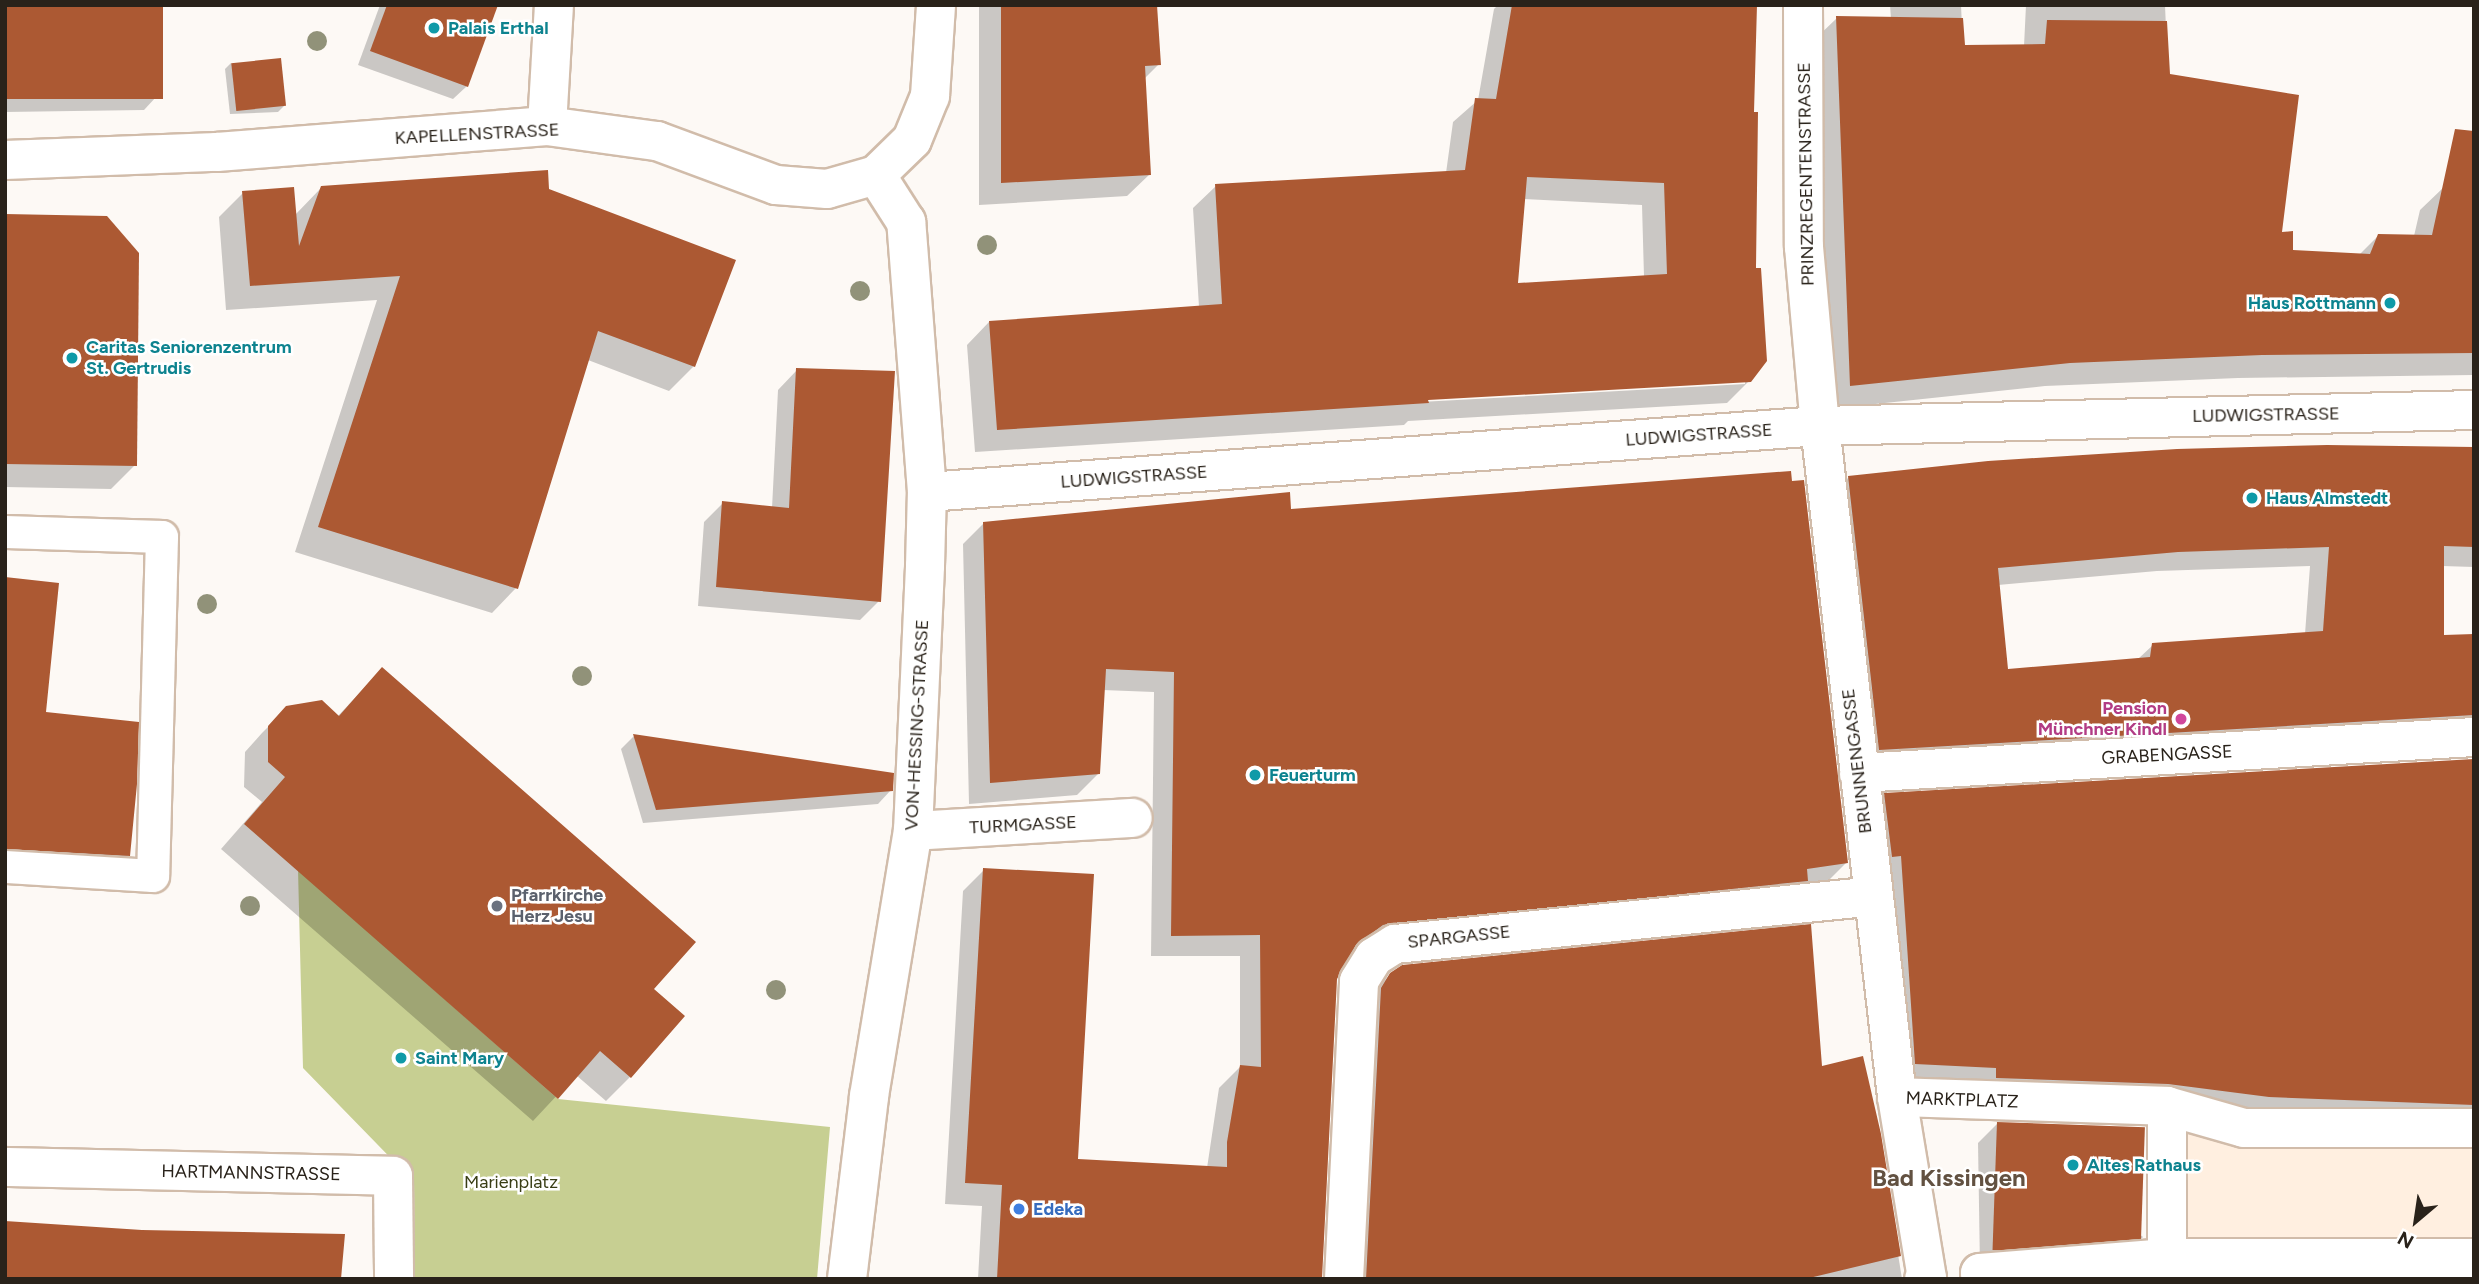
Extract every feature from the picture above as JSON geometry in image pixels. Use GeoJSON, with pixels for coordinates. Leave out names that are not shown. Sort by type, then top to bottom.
{"type":"FeatureCollection","features":[{"type":"Feature","properties":{"kind":"street"},"geometry":{"type":"LineString","coordinates":[[547,127],[554,5]]}},
{"type":"Feature","properties":{"kind":"street","name":"KAPELLENSTRASSE"},"geometry":{"type":"LineString","coordinates":[[5,160],[217,152],[547,127],[657,141],[776,185],[827,189],[876,175],[912,140],[930,96],[936,5]]}},
{"type":"Feature","properties":{"kind":"street","name":"PRINZREGENTENSTRASSE"},"geometry":{"type":"LineString","coordinates":[[1803,5],[1804,247],[1820,426]]}},
{"type":"Feature","properties":{"kind":"street","name":"VON-HESSING-STRASSE"},"geometry":{"type":"LineString","coordinates":[[847,1279],[869,1096],[913,831],[927,492],[906,222],[876,175]]}},
{"type":"Feature","properties":{"kind":"street","name":"LUDWIGSTRASSE"},"geometry":{"type":"LineString","coordinates":[[927,492],[1820,426],[2474,410]]}},
{"type":"Feature","properties":{"kind":"street","name":"BRUNNENGASSE"},"geometry":{"type":"LineString","coordinates":[[1820,426],[1897,1097]]}},
{"type":"Feature","properties":{"kind":"street","name":"GRABENGASSE"},"geometry":{"type":"LineString","coordinates":[[1859,773],[2474,737]]}},
{"type":"Feature","properties":{"kind":"street","name":"TURMGASSE"},"geometry":{"type":"LineString","coordinates":[[913,831],[1133,818]]}},
{"type":"Feature","properties":{"kind":"street","name":"SPARGASSE"},"geometry":{"type":"LineString","coordinates":[[1345,1279],[1359,981],[1374,957],[1395,944],[1873,896]]}},
{"type":"Feature","properties":{"kind":"street","name":"MARKTPLATZ"},"geometry":{"type":"LineString","coordinates":[[1925,1278],[1897,1097],[2167,1106],[2244,1128],[2474,1128]]}},
{"type":"Feature","properties":{"kind":"street"},"geometry":{"type":"LineString","coordinates":[[2167,1106],[2167,1258]]}},
{"type":"Feature","properties":{"kind":"street","name":"HARTMANNSTRASSE"},"geometry":{"type":"LineString","coordinates":[[5,1167],[393,1176],[394,1279]]}},
{"type":"Feature","properties":{"kind":"street"},"geometry":{"type":"LineString","coordinates":[[1980,1276],[2167,1258],[2344,1267],[2474,1258]]}},
{"type":"Feature","properties":{"kind":"lane"},"geometry":{"type":"LineString","coordinates":[[5,532],[162,537],[153,876],[5,867]]}},
{"type":"Feature","properties":{"kind":"shaded area"},"geometry":{"type":"Polygon","coordinates":[[[2167,1106],[2474,1128],[2474,1258],[2167,1258],[2167,1106]]]}},
{"type":"Feature","properties":{"kind":"green space","name":"Marienplatz"},"geometry":{"type":"Polygon","coordinates":[[[298,870],[558,1099],[830,1127],[817,1279],[415,1279],[414,1182],[303,1068],[298,870]]]}},
{"type":"Feature","properties":{"kind":"building"},"geometry":{"type":"Polygon","coordinates":[[[5,5],[163,5],[163,99],[5,99],[5,5]]]}},
{"type":"Feature","properties":{"kind":"building","name":"Palais Erthal"},"geometry":{"type":"Polygon","coordinates":[[[387,5],[498,5],[468,87],[370,51],[387,5]]]}},
{"type":"Feature","properties":{"kind":"building"},"geometry":{"type":"Polygon","coordinates":[[[1001,5],[1157,5],[1161,65],[1145,66],[1151,175],[1001,183],[1001,5]]]}},
{"type":"Feature","properties":{"kind":"building"},"geometry":{"type":"Polygon","coordinates":[[[1512,5],[1757,5],[1754,112],[1758,112],[1756,268],[1761,268],[1767,361],[1751,382],[1428,400],[1429,403],[997,430],[989,321],[1222,304],[1215,184],[1465,170],[1475,98],[1496,99],[1512,5]],[[1527,177],[1518,283],[1667,274],[1664,183],[1527,177]]]}},
{"type":"Feature","properties":{"kind":"building"},"geometry":{"type":"Polygon","coordinates":[[[1836,16],[1963,18],[1965,45],[2045,44],[2047,20],[2167,21],[2170,74],[2299,95],[2282,232],[2293,231],[2293,250],[2370,254],[2378,234],[2432,235],[2455,129],[2474,131],[2474,353],[2262,355],[2070,363],[1850,386],[1836,16]]]}},
{"type":"Feature","properties":{"kind":"building"},"geometry":{"type":"Polygon","coordinates":[[[281,58],[286,106],[236,111],[231,63],[281,58]]]}},
{"type":"Feature","properties":{"kind":"building"},"geometry":{"type":"Polygon","coordinates":[[[548,170],[549,189],[736,260],[695,367],[598,331],[518,589],[318,527],[400,276],[250,286],[242,191],[294,187],[299,246],[321,186],[548,170]]]}},
{"type":"Feature","properties":{"kind":"building","name":"Caritas Seniorenzentrum St. Gertrudis"},"geometry":{"type":"Polygon","coordinates":[[[5,214],[107,216],[139,253],[137,466],[5,464],[5,214]]]}},
{"type":"Feature","properties":{"kind":"building"},"geometry":{"type":"Polygon","coordinates":[[[796,368],[895,371],[881,602],[716,587],[722,501],[789,508],[796,368]]]}},
{"type":"Feature","properties":{"kind":"building"},"geometry":{"type":"Polygon","coordinates":[[[2327,445],[2474,447],[2474,547],[2444,546],[2444,635],[2474,634],[2474,715],[1879,750],[1848,476],[1988,461],[2177,449],[2327,445]],[[2329,547],[2178,552],[1998,568],[2008,669],[2150,657],[2152,643],[2323,631],[2329,547]]]}},
{"type":"Feature","properties":{"kind":"building"},"geometry":{"type":"Polygon","coordinates":[[[1791,471],[1792,481],[1804,480],[1848,863],[1807,869],[1808,881],[1383,925],[1356,945],[1337,979],[1322,1279],[997,1279],[1002,1185],[965,1183],[983,868],[1094,874],[1078,1159],[1227,1167],[1227,1142],[1240,1065],[1261,1067],[1260,935],[1171,936],[1174,672],[1106,669],[1100,774],[990,783],[983,522],[1290,492],[1291,509],[1791,471]]]}},
{"type":"Feature","properties":{"kind":"building"},"geometry":{"type":"Polygon","coordinates":[[[5,577],[59,583],[46,712],[139,722],[137,784],[130,856],[5,849],[5,577]]]}},
{"type":"Feature","properties":{"kind":"building","name":"Pfarrkirche Herz Jesu"},"geometry":{"type":"Polygon","coordinates":[[[382,667],[696,942],[654,989],[685,1016],[631,1078],[600,1051],[558,1099],[244,824],[285,777],[268,762],[268,726],[286,706],[322,700],[339,716],[382,667]]]}},
{"type":"Feature","properties":{"kind":"building"},"geometry":{"type":"Polygon","coordinates":[[[633,734],[894,773],[893,791],[656,810],[633,734]]]}},
{"type":"Feature","properties":{"kind":"building"},"geometry":{"type":"Polygon","coordinates":[[[2474,759],[2474,1105],[2269,1097],[2168,1084],[1996,1078],[1996,1068],[1915,1064],[1901,856],[1892,857],[1884,793],[2474,759]]]}},
{"type":"Feature","properties":{"kind":"building"},"geometry":{"type":"Polygon","coordinates":[[[1811,924],[1822,1066],[1863,1056],[1881,1134],[1901,1256],[1805,1279],[1366,1279],[1381,988],[1390,973],[1402,965],[1811,924]]]}},
{"type":"Feature","properties":{"kind":"building","name":"Altes Rathaus"},"geometry":{"type":"Polygon","coordinates":[[[1997,1122],[2145,1127],[2140,1255],[1993,1250],[1997,1122]]]}},
{"type":"Feature","properties":{"kind":"building"},"geometry":{"type":"Polygon","coordinates":[[[5,1221],[142,1230],[345,1234],[341,1279],[5,1279],[5,1221]]]}},
{"type":"Feature","properties":{"kind":"place","name":"Palais Erthal"},"geometry":{"type":"Point","coordinates":[434,28]}},
{"type":"Feature","properties":{"kind":"place","name":"Haus Rottmann"},"geometry":{"type":"Point","coordinates":[2390,303]}},
{"type":"Feature","properties":{"kind":"place","name":"Caritas Seniorenzentrum St. Gertrudis"},"geometry":{"type":"Point","coordinates":[72,358]}},
{"type":"Feature","properties":{"kind":"place","name":"Haus Almstedt"},"geometry":{"type":"Point","coordinates":[2252,498]}},
{"type":"Feature","properties":{"kind":"place","name":"Pension Münchner Kindl"},"geometry":{"type":"Point","coordinates":[2181,719]}},
{"type":"Feature","properties":{"kind":"place","name":"Feuerturm"},"geometry":{"type":"Point","coordinates":[1255,775]}},
{"type":"Feature","properties":{"kind":"place","name":"Pfarrkirche Herz Jesu"},"geometry":{"type":"Point","coordinates":[497,906]}},
{"type":"Feature","properties":{"kind":"place","name":"Saint Mary"},"geometry":{"type":"Point","coordinates":[401,1058]}},
{"type":"Feature","properties":{"kind":"place","name":"Altes Rathaus"},"geometry":{"type":"Point","coordinates":[2073,1165]}},
{"type":"Feature","properties":{"kind":"place","name":"Edeka"},"geometry":{"type":"Point","coordinates":[1019,1209]}},
{"type":"Feature","properties":{"kind":"district","name":"Bad Kissingen"},"geometry":{"type":"Point","coordinates":[1949,1178]}}]}
